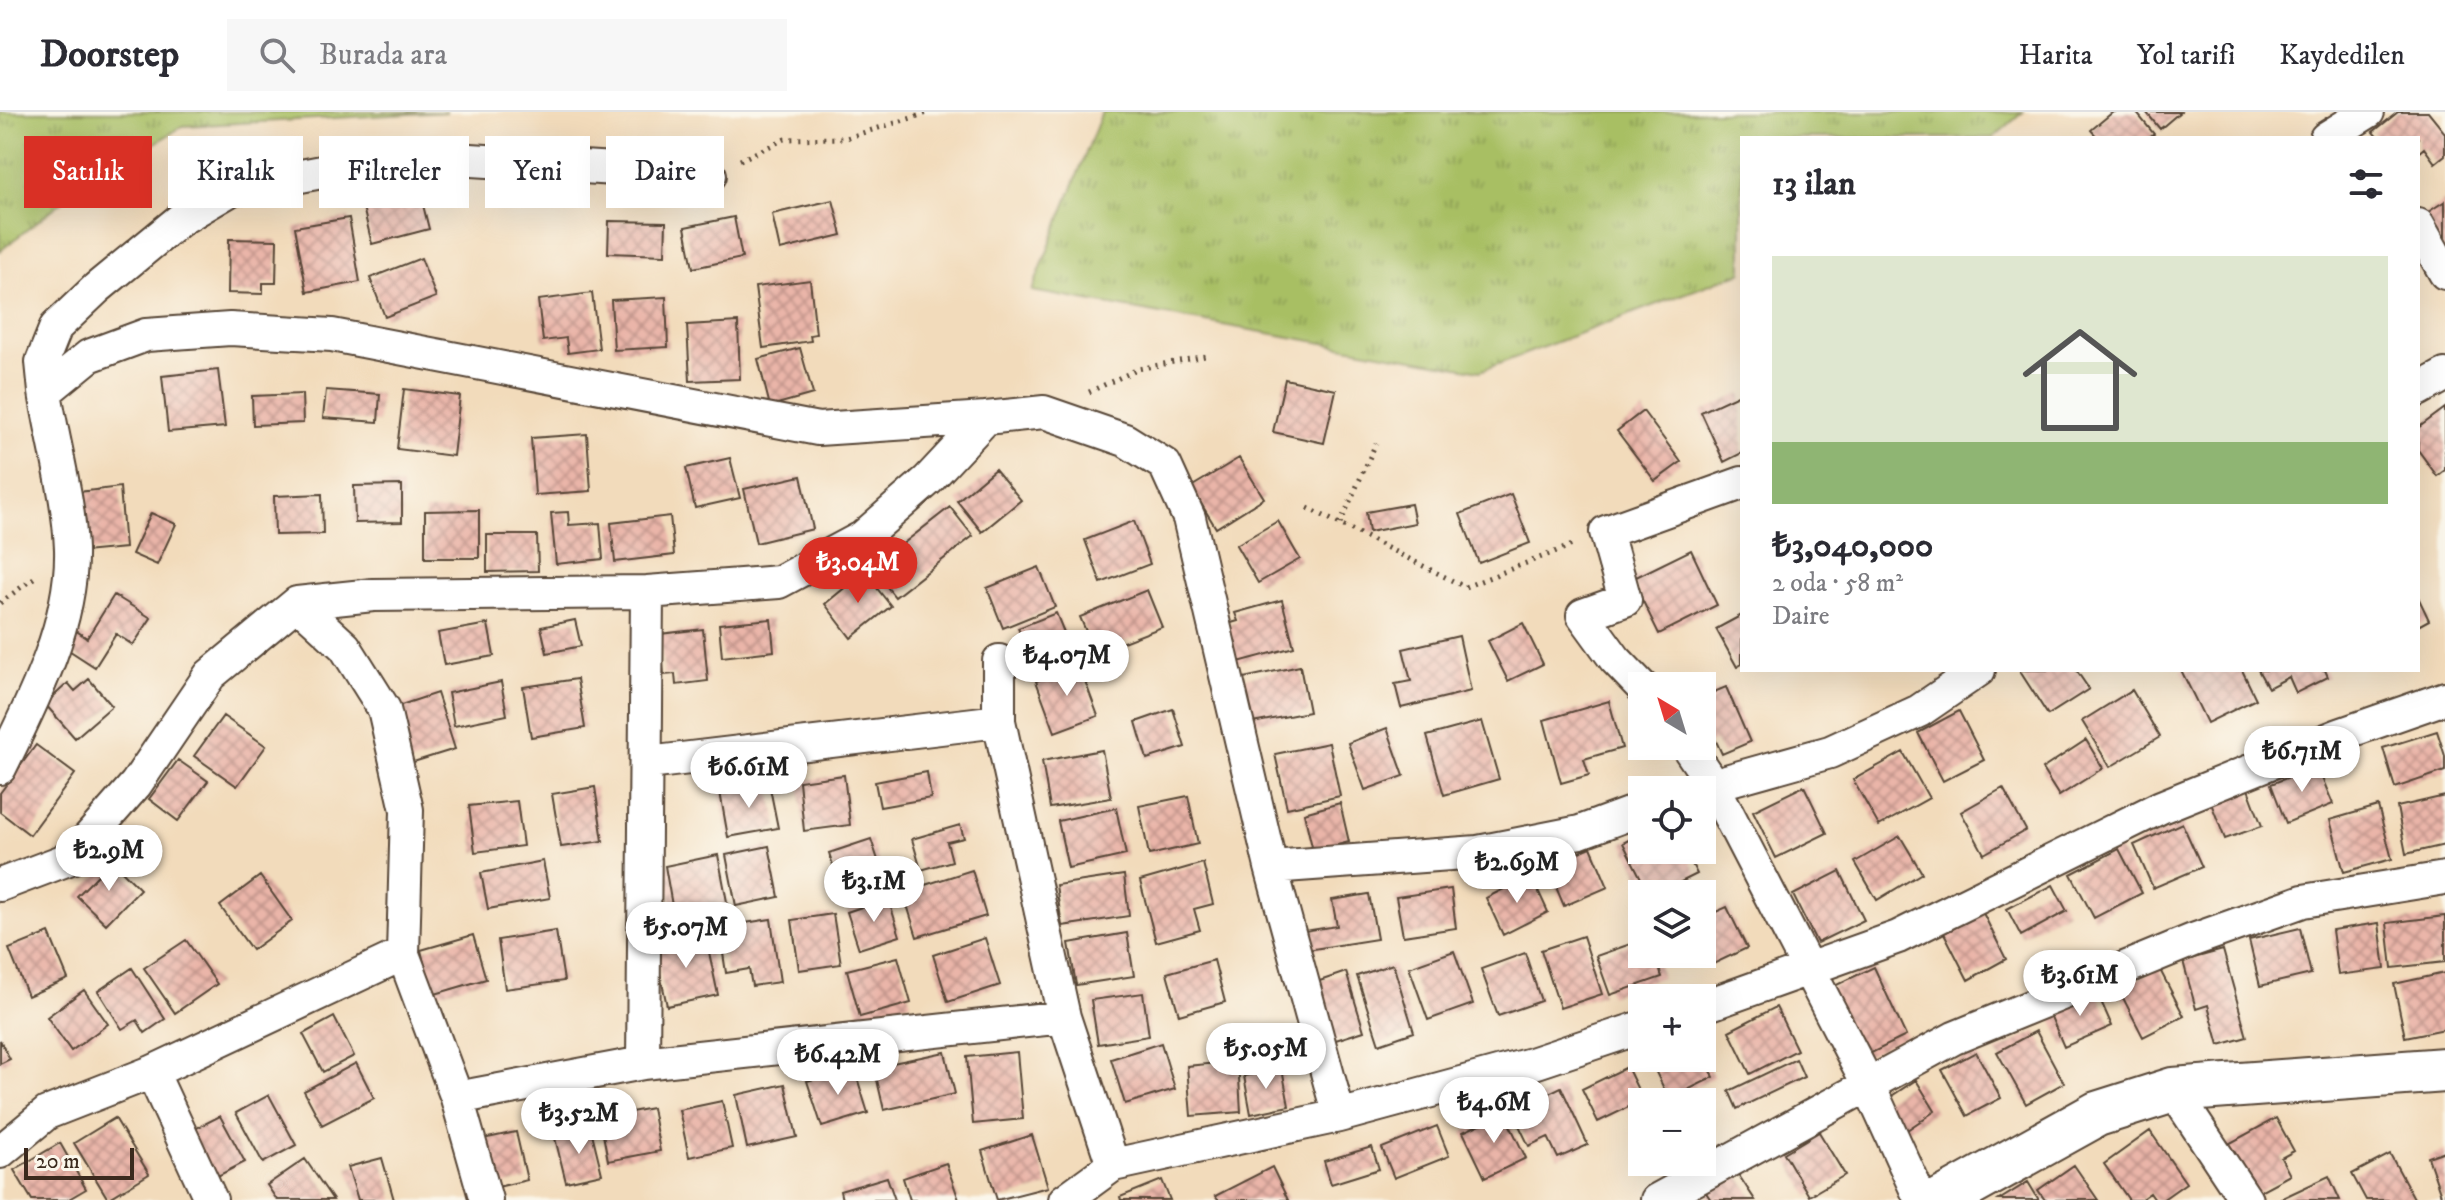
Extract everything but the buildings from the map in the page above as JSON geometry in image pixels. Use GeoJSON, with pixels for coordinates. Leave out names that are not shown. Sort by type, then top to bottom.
{"type":"FeatureCollection","features":[{"type":"Feature","properties":{"kind":"street"},"geometry":{"type":"LineString","coordinates":[[2331,136],[2365,123]]}},
{"type":"Feature","properties":{"kind":"street"},"geometry":{"type":"LineString","coordinates":[[0,768],[31,705],[60,629],[71,550],[42,362],[56,327],[97,288],[181,219],[232,189],[407,156],[606,168]]}},
{"type":"Feature","properties":{"kind":"street"},"geometry":{"type":"LineString","coordinates":[[2420,229],[2445,273]]}},
{"type":"Feature","properties":{"kind":"street"},"geometry":{"type":"LineString","coordinates":[[45,392],[89,356],[146,335],[230,329],[332,335],[818,429],[1044,412],[1125,440],[1165,465],[1189,518],[1271,867],[1339,1116]]}},
{"type":"Feature","properties":{"kind":"street"},"geometry":{"type":"LineString","coordinates":[[2420,389],[2445,375]]}},
{"type":"Feature","properties":{"kind":"street"},"geometry":{"type":"LineString","coordinates":[[0,885],[71,858],[136,784],[210,675],[297,603],[373,595],[647,592],[779,582],[863,537],[928,480],[986,418]]}},
{"type":"Feature","properties":{"kind":"street"},"geometry":{"type":"LineString","coordinates":[[1628,672],[1583,615],[1625,600],[1606,532],[1740,484]]}},
{"type":"Feature","properties":{"kind":"street"},"geometry":{"type":"LineString","coordinates":[[643,1063],[648,763],[647,592]]}},
{"type":"Feature","properties":{"kind":"street"},"geometry":{"type":"LineString","coordinates":[[297,603],[345,647],[384,709],[407,810],[403,954],[457,1098],[486,1200]]}},
{"type":"Feature","properties":{"kind":"street"},"geometry":{"type":"LineString","coordinates":[[999,661],[999,721],[1064,1017],[1113,1165]]}},
{"type":"Feature","properties":{"kind":"street"},"geometry":{"type":"LineString","coordinates":[[1716,783],[1830,752],[1919,711],[1976,672]]}},
{"type":"Feature","properties":{"kind":"street"},"geometry":{"type":"LineString","coordinates":[[1716,1002],[1898,937],[2161,807],[2339,735],[2445,698]]}},
{"type":"Feature","properties":{"kind":"street"},"geometry":{"type":"LineString","coordinates":[[648,763],[999,721]]}},
{"type":"Feature","properties":{"kind":"street"},"geometry":{"type":"LineString","coordinates":[[1716,810],[1809,971],[1868,1084],[1921,1200]]}},
{"type":"Feature","properties":{"kind":"street"},"geometry":{"type":"LineString","coordinates":[[1271,867],[1478,852],[1580,832],[1628,814]]}},
{"type":"Feature","properties":{"kind":"street"},"geometry":{"type":"LineString","coordinates":[[1657,1200],[1954,1038],[2206,935],[2303,901],[2445,878]]}},
{"type":"Feature","properties":{"kind":"street"},"geometry":{"type":"LineString","coordinates":[[0,1152],[47,1113],[152,1072],[403,954]]}},
{"type":"Feature","properties":{"kind":"street"},"geometry":{"type":"LineString","coordinates":[[457,1098],[643,1063],[1064,1017]]}},
{"type":"Feature","properties":{"kind":"street"},"geometry":{"type":"LineString","coordinates":[[1065,1200],[1113,1165],[1339,1116],[1531,1064],[1628,1032]]}},
{"type":"Feature","properties":{"kind":"street"},"geometry":{"type":"LineString","coordinates":[[1942,1200],[2097,1114],[2173,1090],[2445,1070]]}},
{"type":"Feature","properties":{"kind":"street"},"geometry":{"type":"LineString","coordinates":[[152,1072],[211,1200]]}},
{"type":"Feature","properties":{"kind":"street"},"geometry":{"type":"LineString","coordinates":[[2173,1090],[2246,1200]]}},
{"type":"Feature","properties":{"kind":"path"},"geometry":{"type":"LineString","coordinates":[[724,168],[785,139],[846,138],[931,112]]}},
{"type":"Feature","properties":{"kind":"path"},"geometry":{"type":"LineString","coordinates":[[1138,369],[1205,356]]}},
{"type":"Feature","properties":{"kind":"path"},"geometry":{"type":"LineString","coordinates":[[1340,524],[1376,443]]}},
{"type":"Feature","properties":{"kind":"path"},"geometry":{"type":"LineString","coordinates":[[1308,508],[1465,587],[1606,532]]}},
{"type":"Feature","properties":{"kind":"green space"},"geometry":{"type":"Polygon","coordinates":[[[0,112],[447,112],[183,126],[152,145],[152,136],[24,136],[24,208],[54,208],[0,251],[0,112]]]}},
{"type":"Feature","properties":{"kind":"green space"},"geometry":{"type":"Polygon","coordinates":[[[1102,112],[2023,112],[1995,136],[1740,136],[1740,273],[1480,371],[1032,291],[1102,112]]]}}]}
